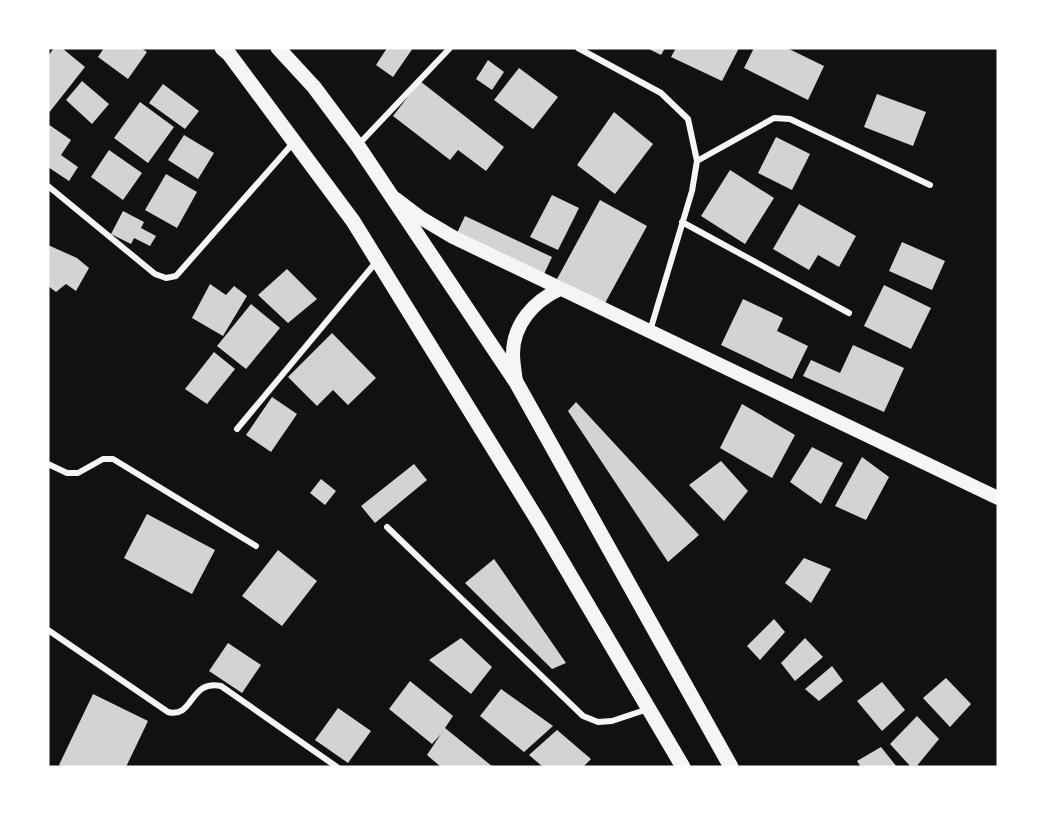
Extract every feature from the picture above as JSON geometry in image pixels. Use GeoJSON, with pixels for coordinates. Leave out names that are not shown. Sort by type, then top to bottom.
{"type":"FeatureCollection","features":[{"type":"Feature","properties":{"kind":"highway"},"geometry":{"type":"LineString","coordinates":[[222,48],[229,54],[353,221],[540,524],[683,767]]}},
{"type":"Feature","properties":{"kind":"highway"},"geometry":{"type":"LineString","coordinates":[[278,48],[314,87],[357,146],[516,382],[730,766]]}},
{"type":"Feature","properties":{"kind":"main road"},"geometry":{"type":"LineString","coordinates":[[393,197],[453,237],[998,498]]}},
{"type":"Feature","properties":{"kind":"main road"},"geometry":{"type":"LineString","coordinates":[[516,382],[513,354],[519,327],[526,314],[536,304],[547,295],[560,289]]}},
{"type":"Feature","properties":{"kind":"street"},"geometry":{"type":"LineString","coordinates":[[357,146],[450,48]]}},
{"type":"Feature","properties":{"kind":"street"},"geometry":{"type":"LineString","coordinates":[[578,48],[661,93],[688,119],[697,161],[692,190],[650,332]]}},
{"type":"Feature","properties":{"kind":"street"},"geometry":{"type":"LineString","coordinates":[[697,161],[774,118],[790,119],[930,185]]}},
{"type":"Feature","properties":{"kind":"street"},"geometry":{"type":"LineString","coordinates":[[48,186],[155,274],[166,278],[176,276],[294,142]]}},
{"type":"Feature","properties":{"kind":"street"},"geometry":{"type":"LineString","coordinates":[[682,222],[849,313]]}},
{"type":"Feature","properties":{"kind":"street"},"geometry":{"type":"LineString","coordinates":[[237,429],[377,261]]}},
{"type":"Feature","properties":{"kind":"street"},"geometry":{"type":"LineString","coordinates":[[48,464],[67,473],[78,473],[103,459],[113,459],[256,546]]}},
{"type":"Feature","properties":{"kind":"street"},"geometry":{"type":"LineString","coordinates":[[387,527],[583,716],[598,722],[612,721],[648,709]]}},
{"type":"Feature","properties":{"kind":"street"},"geometry":{"type":"LineString","coordinates":[[48,630],[168,712],[180,713],[207,685],[221,686],[337,767]]}},
{"type":"Feature","properties":{"kind":"building"},"geometry":{"type":"Polygon","coordinates":[[[54,48],[62,48],[85,67],[48,114],[48,56],[54,48]]]}},
{"type":"Feature","properties":{"kind":"building"},"geometry":{"type":"Polygon","coordinates":[[[104,48],[141,48],[147,52],[128,79],[98,57],[104,48]]]}},
{"type":"Feature","properties":{"kind":"building"},"geometry":{"type":"Polygon","coordinates":[[[387,48],[413,48],[393,77],[376,65],[387,48]]]}},
{"type":"Feature","properties":{"kind":"building"},"geometry":{"type":"Polygon","coordinates":[[[647,48],[665,48],[661,55],[647,48]]]}},
{"type":"Feature","properties":{"kind":"building"},"geometry":{"type":"Polygon","coordinates":[[[676,48],[739,48],[722,81],[671,57],[676,48]]]}},
{"type":"Feature","properties":{"kind":"building"},"geometry":{"type":"Polygon","coordinates":[[[754,48],[787,48],[824,66],[808,100],[744,68],[754,48]]]}},
{"type":"Feature","properties":{"kind":"building"},"geometry":{"type":"Polygon","coordinates":[[[488,60],[504,72],[492,90],[476,79],[488,60]]]}},
{"type":"Feature","properties":{"kind":"building"},"geometry":{"type":"Polygon","coordinates":[[[519,68],[558,97],[533,129],[494,100],[519,68]]]}},
{"type":"Feature","properties":{"kind":"building"},"geometry":{"type":"Polygon","coordinates":[[[82,81],[109,104],[92,124],[66,100],[82,81]]]}},
{"type":"Feature","properties":{"kind":"building"},"geometry":{"type":"Polygon","coordinates":[[[420,81],[504,147],[486,171],[458,150],[450,160],[393,116],[420,81]]]}},
{"type":"Feature","properties":{"kind":"building"},"geometry":{"type":"Polygon","coordinates":[[[163,84],[199,111],[185,129],[149,103],[163,84]]]}},
{"type":"Feature","properties":{"kind":"building"},"geometry":{"type":"Polygon","coordinates":[[[877,94],[926,112],[913,146],[864,127],[877,94]]]}},
{"type":"Feature","properties":{"kind":"building"},"geometry":{"type":"Polygon","coordinates":[[[140,102],[174,127],[148,163],[114,138],[140,102]]]}},
{"type":"Feature","properties":{"kind":"building"},"geometry":{"type":"Polygon","coordinates":[[[614,112],[653,144],[615,194],[577,165],[614,112]]]}},
{"type":"Feature","properties":{"kind":"building"},"geometry":{"type":"Polygon","coordinates":[[[48,124],[71,140],[61,155],[78,167],[69,181],[48,167],[48,124]]]}},
{"type":"Feature","properties":{"kind":"building"},"geometry":{"type":"Polygon","coordinates":[[[184,135],[214,153],[198,179],[168,160],[184,135]]]}},
{"type":"Feature","properties":{"kind":"building"},"geometry":{"type":"Polygon","coordinates":[[[776,137],[810,154],[792,190],[758,173],[776,137]]]}},
{"type":"Feature","properties":{"kind":"building"},"geometry":{"type":"Polygon","coordinates":[[[109,150],[142,173],[123,200],[91,177],[109,150]]]}},
{"type":"Feature","properties":{"kind":"building"},"geometry":{"type":"Polygon","coordinates":[[[730,170],[774,198],[745,244],[701,216],[730,170]]]}},
{"type":"Feature","properties":{"kind":"building"},"geometry":{"type":"Polygon","coordinates":[[[166,174],[197,192],[177,228],[145,210],[166,174]]]}},
{"type":"Feature","properties":{"kind":"building"},"geometry":{"type":"Polygon","coordinates":[[[552,195],[579,208],[558,250],[530,237],[552,195]]]}},
{"type":"Feature","properties":{"kind":"building"},"geometry":{"type":"Polygon","coordinates":[[[600,200],[647,226],[604,305],[557,279],[600,200]]]}},
{"type":"Feature","properties":{"kind":"building"},"geometry":{"type":"Polygon","coordinates":[[[799,204],[856,236],[839,267],[818,255],[809,270],[773,249],[799,204]]]}},
{"type":"Feature","properties":{"kind":"building"},"geometry":{"type":"Polygon","coordinates":[[[123,211],[144,222],[141,228],[156,236],[150,246],[134,238],[131,244],[111,234],[123,211]]]}},
{"type":"Feature","properties":{"kind":"building"},"geometry":{"type":"Polygon","coordinates":[[[465,216],[552,257],[544,274],[457,233],[465,216]]]}},
{"type":"Feature","properties":{"kind":"building"},"geometry":{"type":"Polygon","coordinates":[[[902,242],[945,261],[932,290],[889,271],[902,242]]]}},
{"type":"Feature","properties":{"kind":"building"},"geometry":{"type":"Polygon","coordinates":[[[48,245],[77,258],[89,268],[76,291],[66,284],[56,292],[48,286],[48,245]]]}},
{"type":"Feature","properties":{"kind":"building"},"geometry":{"type":"Polygon","coordinates":[[[287,269],[317,299],[288,323],[258,295],[287,269]]]}},
{"type":"Feature","properties":{"kind":"building"},"geometry":{"type":"Polygon","coordinates":[[[210,284],[226,295],[234,286],[247,296],[223,336],[192,318],[210,284]]]}},
{"type":"Feature","properties":{"kind":"building"},"geometry":{"type":"Polygon","coordinates":[[[884,285],[931,308],[911,349],[864,326],[884,285]]]}},
{"type":"Feature","properties":{"kind":"building"},"geometry":{"type":"Polygon","coordinates":[[[743,299],[783,318],[777,331],[808,346],[792,379],[721,345],[743,299]]]}},
{"type":"Feature","properties":{"kind":"building"},"geometry":{"type":"Polygon","coordinates":[[[251,304],[280,328],[246,369],[217,346],[251,304]]]}},
{"type":"Feature","properties":{"kind":"building"},"geometry":{"type":"Polygon","coordinates":[[[332,333],[376,378],[348,405],[333,390],[317,406],[288,377],[332,333]]]}},
{"type":"Feature","properties":{"kind":"building"},"geometry":{"type":"Polygon","coordinates":[[[853,345],[904,368],[884,412],[803,376],[811,360],[840,373],[853,345]]]}},
{"type":"Feature","properties":{"kind":"building"},"geometry":{"type":"Polygon","coordinates":[[[214,352],[235,369],[207,404],[185,389],[214,352]]]}},
{"type":"Feature","properties":{"kind":"building"},"geometry":{"type":"Polygon","coordinates":[[[272,397],[297,414],[271,452],[246,435],[272,397]]]}},
{"type":"Feature","properties":{"kind":"building"},"geometry":{"type":"Polygon","coordinates":[[[576,402],[699,535],[668,562],[568,411],[576,402]]]}},
{"type":"Feature","properties":{"kind":"building"},"geometry":{"type":"Polygon","coordinates":[[[742,404],[795,435],[772,478],[720,448],[742,404]]]}},
{"type":"Feature","properties":{"kind":"building"},"geometry":{"type":"Polygon","coordinates":[[[812,447],[843,463],[821,504],[790,482],[812,447]]]}},
{"type":"Feature","properties":{"kind":"building"},"geometry":{"type":"Polygon","coordinates":[[[862,457],[889,477],[866,520],[835,506],[862,457]]]}},
{"type":"Feature","properties":{"kind":"building"},"geometry":{"type":"Polygon","coordinates":[[[721,461],[748,491],[724,521],[689,485],[721,461]]]}},
{"type":"Feature","properties":{"kind":"building"},"geometry":{"type":"Polygon","coordinates":[[[414,464],[427,480],[375,523],[361,506],[414,464]]]}},
{"type":"Feature","properties":{"kind":"building"},"geometry":{"type":"Polygon","coordinates":[[[321,479],[336,491],[325,505],[310,493],[321,479]]]}},
{"type":"Feature","properties":{"kind":"building"},"geometry":{"type":"Polygon","coordinates":[[[147,514],[215,550],[192,594],[124,558],[147,514]]]}},
{"type":"Feature","properties":{"kind":"building"},"geometry":{"type":"Polygon","coordinates":[[[278,550],[317,581],[282,626],[242,596],[278,550]]]}},
{"type":"Feature","properties":{"kind":"building"},"geometry":{"type":"Polygon","coordinates":[[[804,558],[831,569],[811,603],[785,583],[804,558]]]}},
{"type":"Feature","properties":{"kind":"building"},"geometry":{"type":"Polygon","coordinates":[[[494,559],[566,663],[552,669],[465,583],[494,559]]]}},
{"type":"Feature","properties":{"kind":"building"},"geometry":{"type":"Polygon","coordinates":[[[774,619],[785,632],[760,660],[747,646],[774,619]]]}},
{"type":"Feature","properties":{"kind":"building"},"geometry":{"type":"Polygon","coordinates":[[[461,638],[492,667],[471,694],[429,660],[461,638]]]}},
{"type":"Feature","properties":{"kind":"building"},"geometry":{"type":"Polygon","coordinates":[[[805,638],[823,657],[795,681],[781,663],[805,638]]]}},
{"type":"Feature","properties":{"kind":"building"},"geometry":{"type":"Polygon","coordinates":[[[228,643],[261,665],[242,693],[209,671],[228,643]]]}},
{"type":"Feature","properties":{"kind":"building"},"geometry":{"type":"Polygon","coordinates":[[[832,666],[843,681],[819,701],[805,689],[832,666]]]}},
{"type":"Feature","properties":{"kind":"building"},"geometry":{"type":"Polygon","coordinates":[[[946,678],[971,704],[950,727],[923,698],[946,678]]]}},
{"type":"Feature","properties":{"kind":"building"},"geometry":{"type":"Polygon","coordinates":[[[410,681],[453,716],[445,728],[493,767],[441,767],[427,755],[441,734],[432,744],[389,709],[410,681]]]}},
{"type":"Feature","properties":{"kind":"building"},"geometry":{"type":"Polygon","coordinates":[[[882,682],[905,710],[882,731],[857,701],[882,682]]]}},
{"type":"Feature","properties":{"kind":"building"},"geometry":{"type":"Polygon","coordinates":[[[501,689],[553,726],[524,752],[480,716],[501,689]]]}},
{"type":"Feature","properties":{"kind":"building"},"geometry":{"type":"Polygon","coordinates":[[[93,694],[148,721],[126,767],[63,767],[59,765],[93,694]]]}},
{"type":"Feature","properties":{"kind":"building"},"geometry":{"type":"Polygon","coordinates":[[[338,708],[371,731],[348,763],[315,740],[338,708]]]}},
{"type":"Feature","properties":{"kind":"building"},"geometry":{"type":"Polygon","coordinates":[[[917,716],[939,739],[916,767],[911,767],[890,744],[917,716]]]}},
{"type":"Feature","properties":{"kind":"building"},"geometry":{"type":"Polygon","coordinates":[[[557,730],[591,759],[583,767],[543,767],[529,755],[557,730]]]}},
{"type":"Feature","properties":{"kind":"building"},"geometry":{"type":"Polygon","coordinates":[[[881,747],[897,767],[861,767],[857,761],[881,747]]]}}]}
